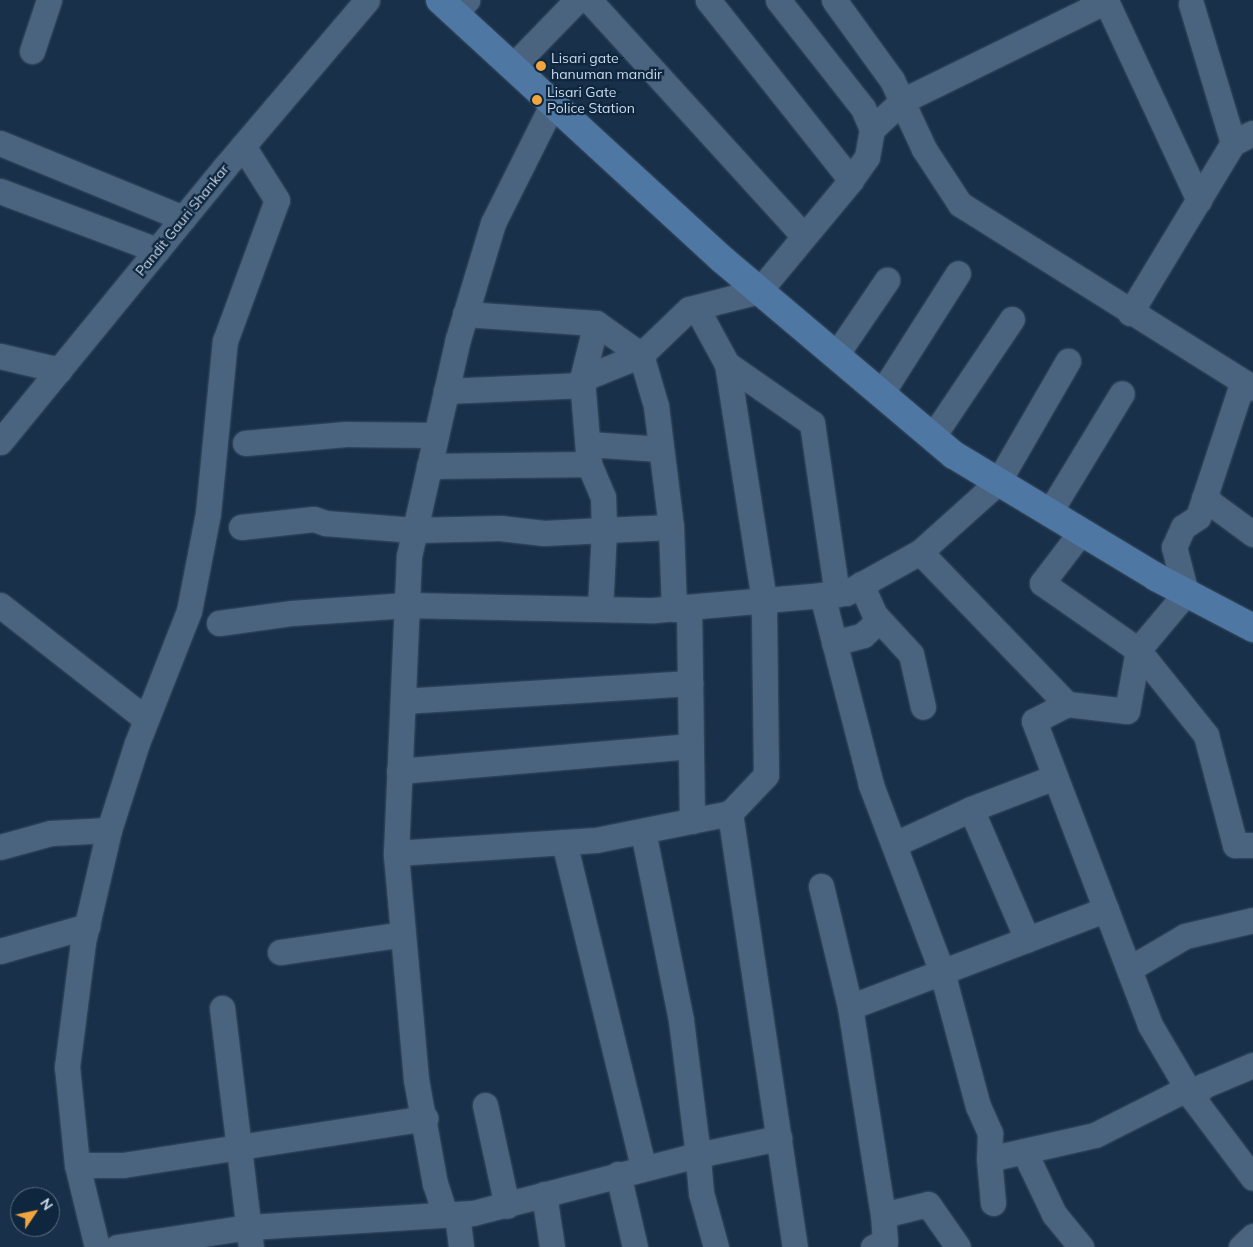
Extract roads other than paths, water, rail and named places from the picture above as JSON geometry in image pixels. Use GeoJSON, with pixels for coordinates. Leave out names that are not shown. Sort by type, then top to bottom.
{"type":"FeatureCollection","features":[{"type":"Feature","properties":{"kind":"main road"},"geometry":{"type":"LineString","coordinates":[[454,4],[513,66],[760,290],[954,455],[1186,593],[1253,628]]}},
{"type":"Feature","properties":{"kind":"street"},"geometry":{"type":"LineString","coordinates":[[32,51],[49,0]]}},
{"type":"Feature","properties":{"kind":"street","name":"Pandit Gauri Shankar"},"geometry":{"type":"LineString","coordinates":[[0,442],[183,218],[367,0]]}},
{"type":"Feature","properties":{"kind":"street"},"geometry":{"type":"LineString","coordinates":[[513,66],[577,0]]}},
{"type":"Feature","properties":{"kind":"street"},"geometry":{"type":"LineString","coordinates":[[589,0],[804,236]]}},
{"type":"Feature","properties":{"kind":"street"},"geometry":{"type":"LineString","coordinates":[[708,0],[851,180]]}},
{"type":"Feature","properties":{"kind":"street"},"geometry":{"type":"LineString","coordinates":[[446,390],[582,382],[641,355],[689,309],[697,309],[760,290],[851,180],[867,157],[872,129],[863,108],[778,0]]}},
{"type":"Feature","properties":{"kind":"street"},"geometry":{"type":"LineString","coordinates":[[834,0],[892,80],[924,150],[960,204],[1247,386],[1198,517],[1183,527],[1174,547],[1186,593],[1138,650],[1127,711],[1067,704],[1034,721],[1150,1025],[1193,1098]]}},
{"type":"Feature","properties":{"kind":"street"},"geometry":{"type":"LineString","coordinates":[[872,129],[902,101],[1106,1],[1199,200]]}},
{"type":"Feature","properties":{"kind":"street"},"geometry":{"type":"LineString","coordinates":[[1130,313],[1199,200],[1243,138],[1191,4]]}},
{"type":"Feature","properties":{"kind":"street"},"geometry":{"type":"LineString","coordinates":[[461,1247],[451,1214],[435,1184],[425,1118],[416,1079],[396,853],[408,556],[446,390],[492,223],[553,103]]}},
{"type":"Feature","properties":{"kind":"street"},"geometry":{"type":"LineString","coordinates":[[0,143],[183,218]]}},
{"type":"Feature","properties":{"kind":"street"},"geometry":{"type":"LineString","coordinates":[[97,1247],[77,1164],[67,1067],[87,926],[109,830],[146,720],[189,611],[195,584],[208,513],[226,341],[277,200],[243,146]]}},
{"type":"Feature","properties":{"kind":"street"},"geometry":{"type":"LineString","coordinates":[[0,191],[157,250]]}},
{"type":"Feature","properties":{"kind":"street"},"geometry":{"type":"LineString","coordinates":[[881,394],[958,273]]}},
{"type":"Feature","properties":{"kind":"street"},"geometry":{"type":"LineString","coordinates":[[836,355],[887,280]]}},
{"type":"Feature","properties":{"kind":"street"},"geometry":{"type":"LineString","coordinates":[[396,853],[596,840],[730,813],[766,775],[764,600],[727,364],[697,309]]}},
{"type":"Feature","properties":{"kind":"street"},"geometry":{"type":"LineString","coordinates":[[466,314],[596,323],[641,355],[656,406],[690,683],[692,821]]}},
{"type":"Feature","properties":{"kind":"street"},"geometry":{"type":"LineString","coordinates":[[932,436],[1012,319]]}},
{"type":"Feature","properties":{"kind":"street"},"geometry":{"type":"LineString","coordinates":[[596,323],[582,382],[589,454],[603,498],[604,530],[600,609]]}},
{"type":"Feature","properties":{"kind":"street"},"geometry":{"type":"LineString","coordinates":[[0,356],[59,370]]}},
{"type":"Feature","properties":{"kind":"street"},"geometry":{"type":"LineString","coordinates":[[219,623],[292,613],[407,604],[600,609],[681,608],[830,594],[861,584],[920,552],[998,482],[1068,361]]}},
{"type":"Feature","properties":{"kind":"street"},"geometry":{"type":"LineString","coordinates":[[727,364],[812,423],[834,643],[871,785],[942,972],[978,1106],[990,1133],[989,1159],[993,1203]]}},
{"type":"Feature","properties":{"kind":"street"},"geometry":{"type":"LineString","coordinates":[[1049,513],[1122,393]]}},
{"type":"Feature","properties":{"kind":"street"},"geometry":{"type":"LineString","coordinates":[[245,443],[346,434],[436,435]]}},
{"type":"Feature","properties":{"kind":"street"},"geometry":{"type":"LineString","coordinates":[[429,466],[660,449]]}},
{"type":"Feature","properties":{"kind":"street"},"geometry":{"type":"LineString","coordinates":[[1204,498],[1253,534]]}},
{"type":"Feature","properties":{"kind":"street"},"geometry":{"type":"LineString","coordinates":[[241,526],[314,519],[325,523],[414,530],[500,528],[544,533],[670,527]]}},
{"type":"Feature","properties":{"kind":"street"},"geometry":{"type":"LineString","coordinates":[[1081,532],[1042,583],[1138,650],[1206,735],[1235,845],[1253,845]]}},
{"type":"Feature","properties":{"kind":"street"},"geometry":{"type":"LineString","coordinates":[[920,552],[1067,704]]}},
{"type":"Feature","properties":{"kind":"street"},"geometry":{"type":"LineString","coordinates":[[861,584],[880,620],[911,654],[923,707]]}},
{"type":"Feature","properties":{"kind":"street"},"geometry":{"type":"LineString","coordinates":[[0,605],[146,720]]}},
{"type":"Feature","properties":{"kind":"street"},"geometry":{"type":"LineString","coordinates":[[834,643],[864,635],[880,620]]}},
{"type":"Feature","properties":{"kind":"street"},"geometry":{"type":"LineString","coordinates":[[402,701],[690,683]]}},
{"type":"Feature","properties":{"kind":"street"},"geometry":{"type":"LineString","coordinates":[[399,771],[691,746]]}},
{"type":"Feature","properties":{"kind":"street"},"geometry":{"type":"LineString","coordinates":[[895,844],[970,808],[1055,777]]}},
{"type":"Feature","properties":{"kind":"street"},"geometry":{"type":"LineString","coordinates":[[970,808],[1027,939]]}},
{"type":"Feature","properties":{"kind":"street"},"geometry":{"type":"LineString","coordinates":[[730,813],[795,1247]]}},
{"type":"Feature","properties":{"kind":"street"},"geometry":{"type":"LineString","coordinates":[[0,846],[51,833],[109,830]]}},
{"type":"Feature","properties":{"kind":"street"},"geometry":{"type":"LineString","coordinates":[[644,830],[681,1020],[702,1193],[716,1247]]}},
{"type":"Feature","properties":{"kind":"street"},"geometry":{"type":"LineString","coordinates":[[564,842],[643,1167]]}},
{"type":"Feature","properties":{"kind":"street"},"geometry":{"type":"LineString","coordinates":[[821,886],[850,1007],[883,1215],[885,1242],[873,1247]]}},
{"type":"Feature","properties":{"kind":"street"},"geometry":{"type":"LineString","coordinates":[[850,1007],[1106,909]]}},
{"type":"Feature","properties":{"kind":"street"},"geometry":{"type":"LineString","coordinates":[[1129,969],[1185,936],[1253,920]]}},
{"type":"Feature","properties":{"kind":"street"},"geometry":{"type":"LineString","coordinates":[[0,951],[87,926]]}},
{"type":"Feature","properties":{"kind":"street"},"geometry":{"type":"LineString","coordinates":[[280,952],[403,934]]}},
{"type":"Feature","properties":{"kind":"street"},"geometry":{"type":"LineString","coordinates":[[222,1008],[250,1237]]}},
{"type":"Feature","properties":{"kind":"street"},"geometry":{"type":"LineString","coordinates":[[1193,1098],[1203,1086],[1253,1065]]}},
{"type":"Feature","properties":{"kind":"street"},"geometry":{"type":"LineString","coordinates":[[989,1159],[1095,1135],[1186,1089],[1253,1178]]}},
{"type":"Feature","properties":{"kind":"street"},"geometry":{"type":"LineString","coordinates":[[485,1105],[506,1206]]}},
{"type":"Feature","properties":{"kind":"street"},"geometry":{"type":"LineString","coordinates":[[77,1164],[123,1165],[425,1118]]}},
{"type":"Feature","properties":{"kind":"street"},"geometry":{"type":"LineString","coordinates":[[117,1247],[250,1237],[506,1206],[643,1167],[779,1138]]}},
{"type":"Feature","properties":{"kind":"street"},"geometry":{"type":"LineString","coordinates":[[1024,1151],[1054,1214],[1081,1247]]}},
{"type":"Feature","properties":{"kind":"street"},"geometry":{"type":"LineString","coordinates":[[618,1174],[634,1247]]}},
{"type":"Feature","properties":{"kind":"street"},"geometry":{"type":"LineString","coordinates":[[544,1194],[552,1247]]}},
{"type":"Feature","properties":{"kind":"street"},"geometry":{"type":"LineString","coordinates":[[883,1215],[928,1204],[958,1247]]}},
{"type":"Feature","properties":{"kind":"street"},"geometry":{"type":"LineString","coordinates":[[1241,1247],[1253,1236]]}},
{"type":"Feature","properties":{"kind":"place","name":"Lisari gate hanuman mandir"},"geometry":{"type":"Point","coordinates":[541,66]}},
{"type":"Feature","properties":{"kind":"place","name":"Lisari Gate Police Station"},"geometry":{"type":"Point","coordinates":[537,100]}}]}
